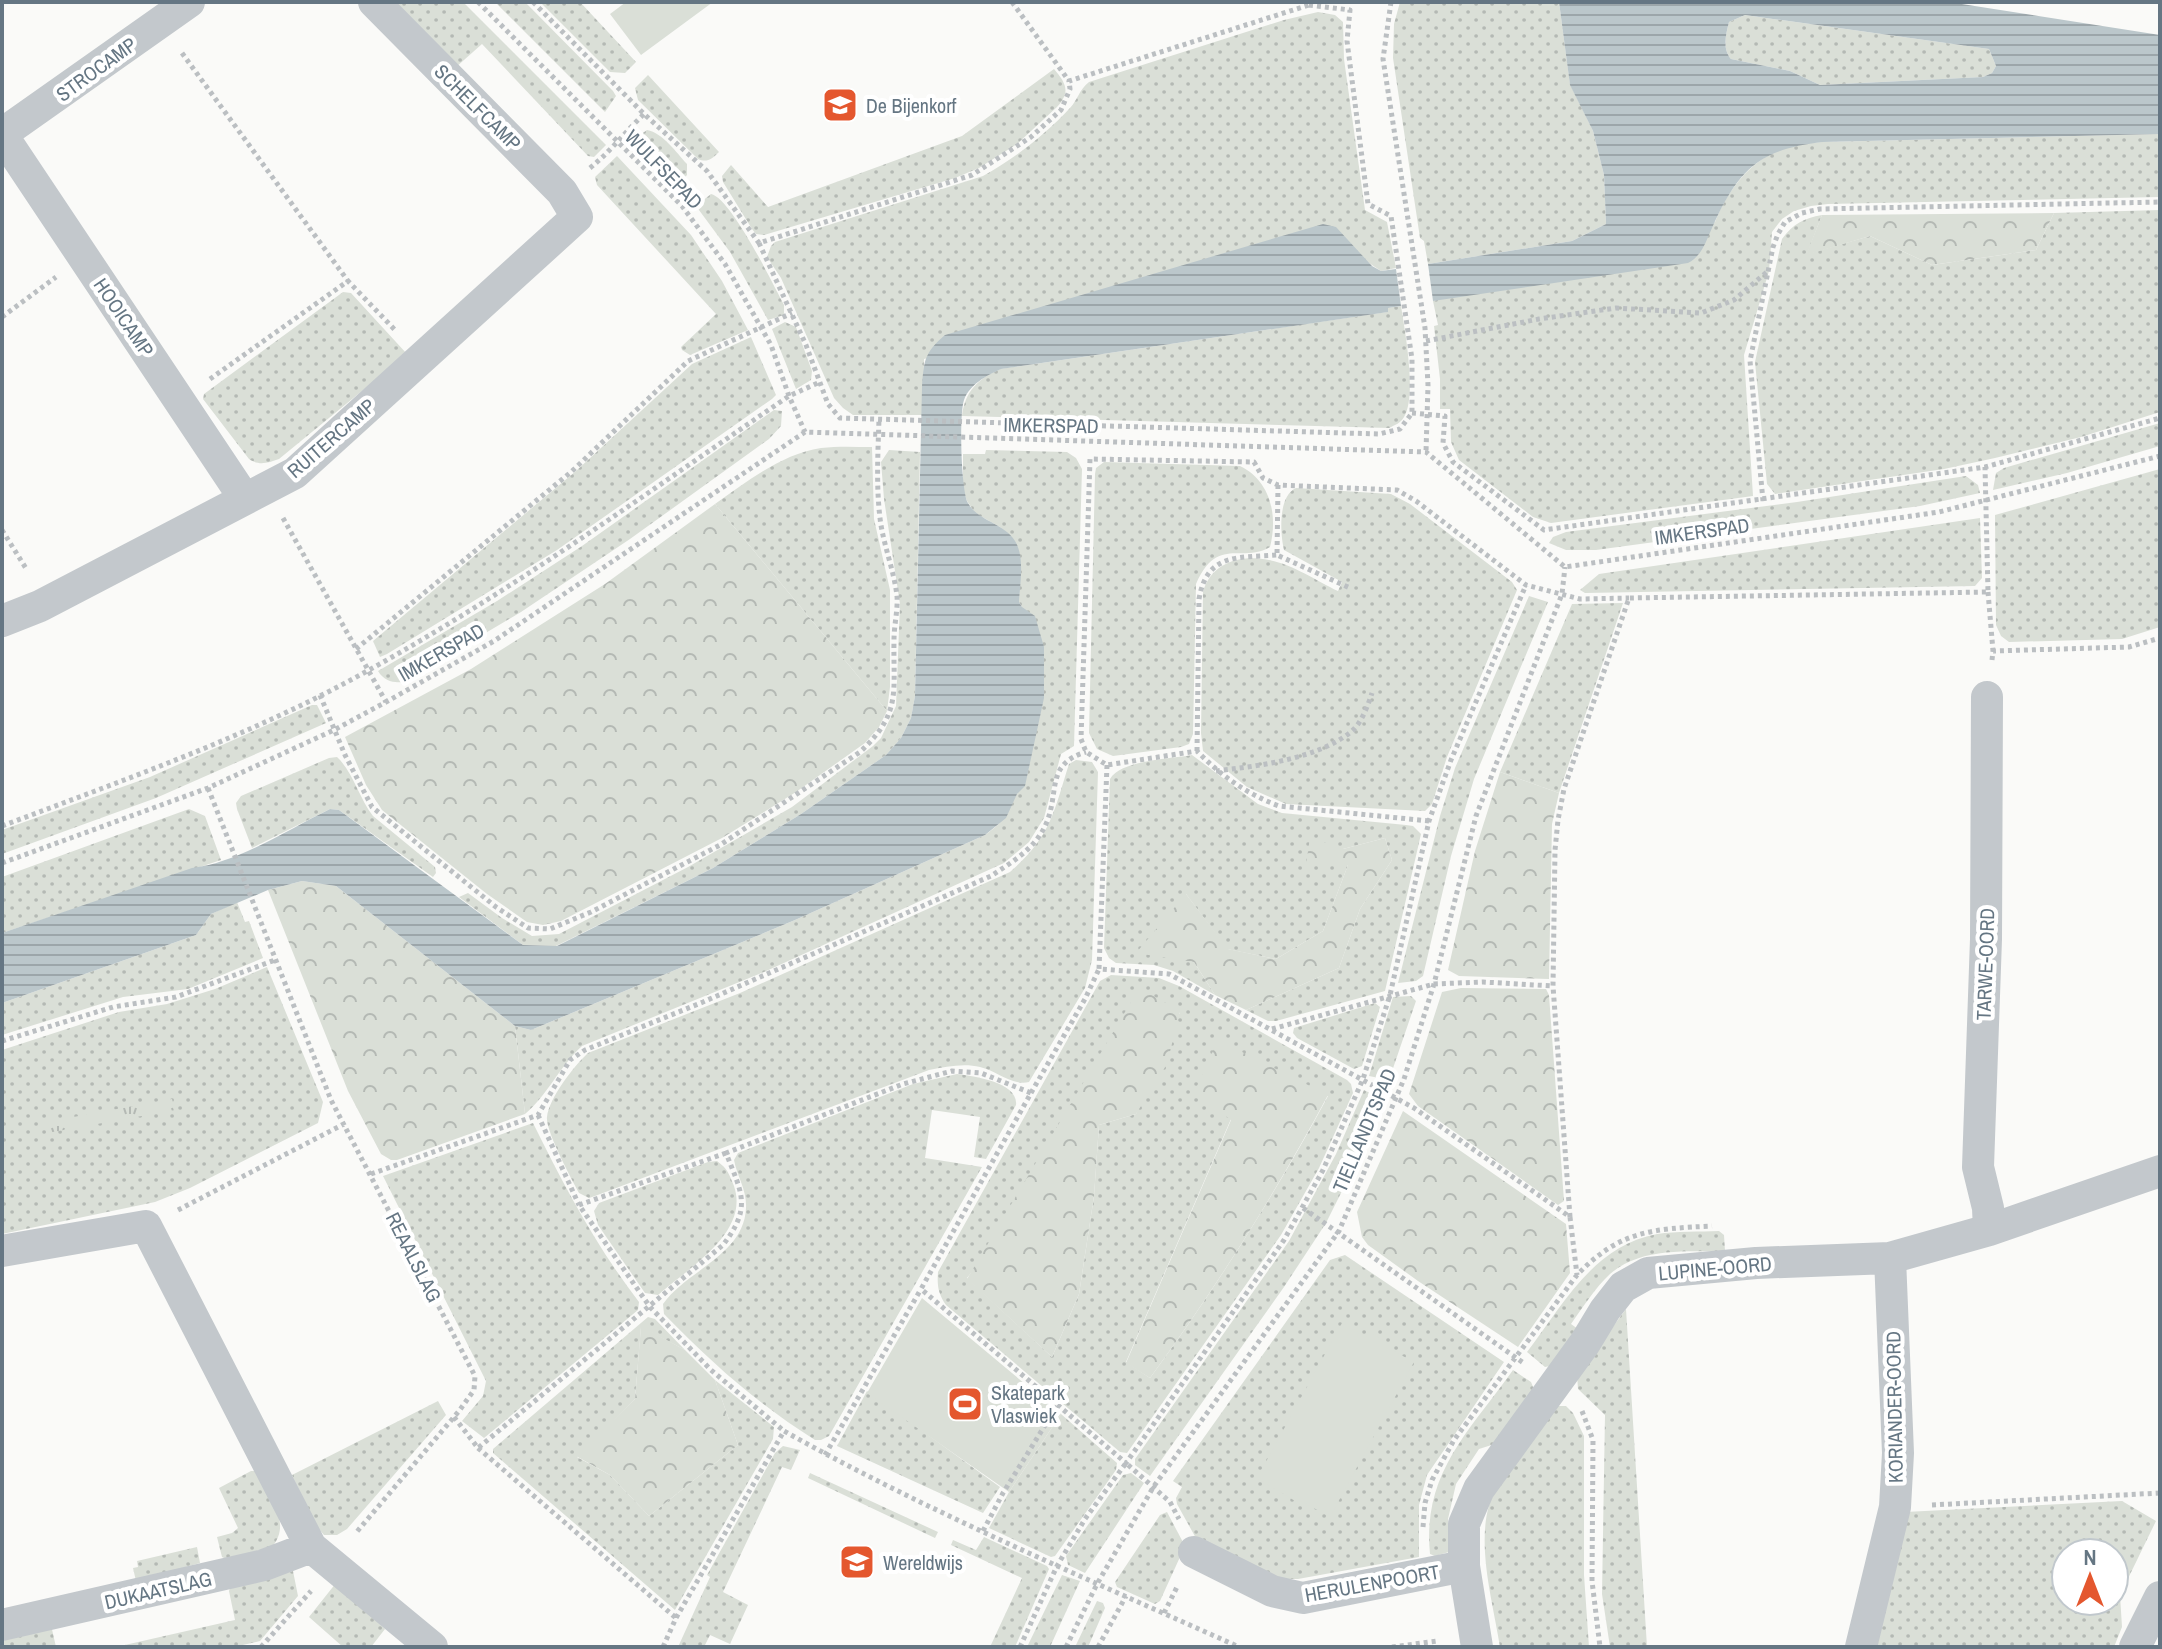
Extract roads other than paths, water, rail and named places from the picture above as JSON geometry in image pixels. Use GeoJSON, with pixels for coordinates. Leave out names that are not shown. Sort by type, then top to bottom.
{"type":"FeatureCollection","features":[{"type":"Feature","properties":{"kind":"street","name":"STROCAMP"},"geometry":{"type":"LineString","coordinates":[[2,134],[189,2]]}},
{"type":"Feature","properties":{"kind":"street","name":"SCHELFCAMP"},"geometry":{"type":"LineString","coordinates":[[374,2],[569,204]]}},
{"type":"Feature","properties":{"kind":"street","name":"HOOICAMP"},"geometry":{"type":"LineString","coordinates":[[2,134],[180,400],[255,494]]}},
{"type":"Feature","properties":{"kind":"street","name":"RUITERCAMP"},"geometry":{"type":"LineString","coordinates":[[2,621],[45,603],[295,473],[421,358],[569,204]]}},
{"type":"Feature","properties":{"kind":"street","name":"TARWE-OORD"},"geometry":{"type":"LineString","coordinates":[[1987,697],[1986,939],[1978,1167],[1988,1208],[1989,1230]]}},
{"type":"Feature","properties":{"kind":"street","name":"LUPINE-OORD"},"geometry":{"type":"LineString","coordinates":[[1477,1647],[1464,1566],[1464,1524],[1479,1489],[1623,1287],[1648,1273],[1756,1263],[1890,1258],[1989,1230],[2160,1171]]}},
{"type":"Feature","properties":{"kind":"street"},"geometry":{"type":"LineString","coordinates":[[2,1251],[147,1226],[326,1558],[432,1647]]}},
{"type":"Feature","properties":{"kind":"street","name":"KORIANDER-OORD"},"geometry":{"type":"LineString","coordinates":[[1861,1647],[1895,1507],[1898,1453],[1890,1258]]}},
{"type":"Feature","properties":{"kind":"street","name":"HERULENPOORT"},"geometry":{"type":"LineString","coordinates":[[1194,1552],[1272,1591],[1303,1598],[1464,1566]]}},
{"type":"Feature","properties":{"kind":"street","name":"DUKAATSLAG"},"geometry":{"type":"LineString","coordinates":[[2,1625],[264,1565],[326,1558]]}},
{"type":"Feature","properties":{"kind":"street"},"geometry":{"type":"LineString","coordinates":[[2135,1647],[2160,1597]]}},
{"type":"Feature","properties":{"kind":"place","name":"De Bijenkorf"},"geometry":{"type":"Point","coordinates":[840,105]}},
{"type":"Feature","properties":{"kind":"place","name":"Skatepark Vlaswiek"},"geometry":{"type":"Point","coordinates":[965,1404]}},
{"type":"Feature","properties":{"kind":"place","name":"Wereldwijs"},"geometry":{"type":"Point","coordinates":[857,1562]}}]}
